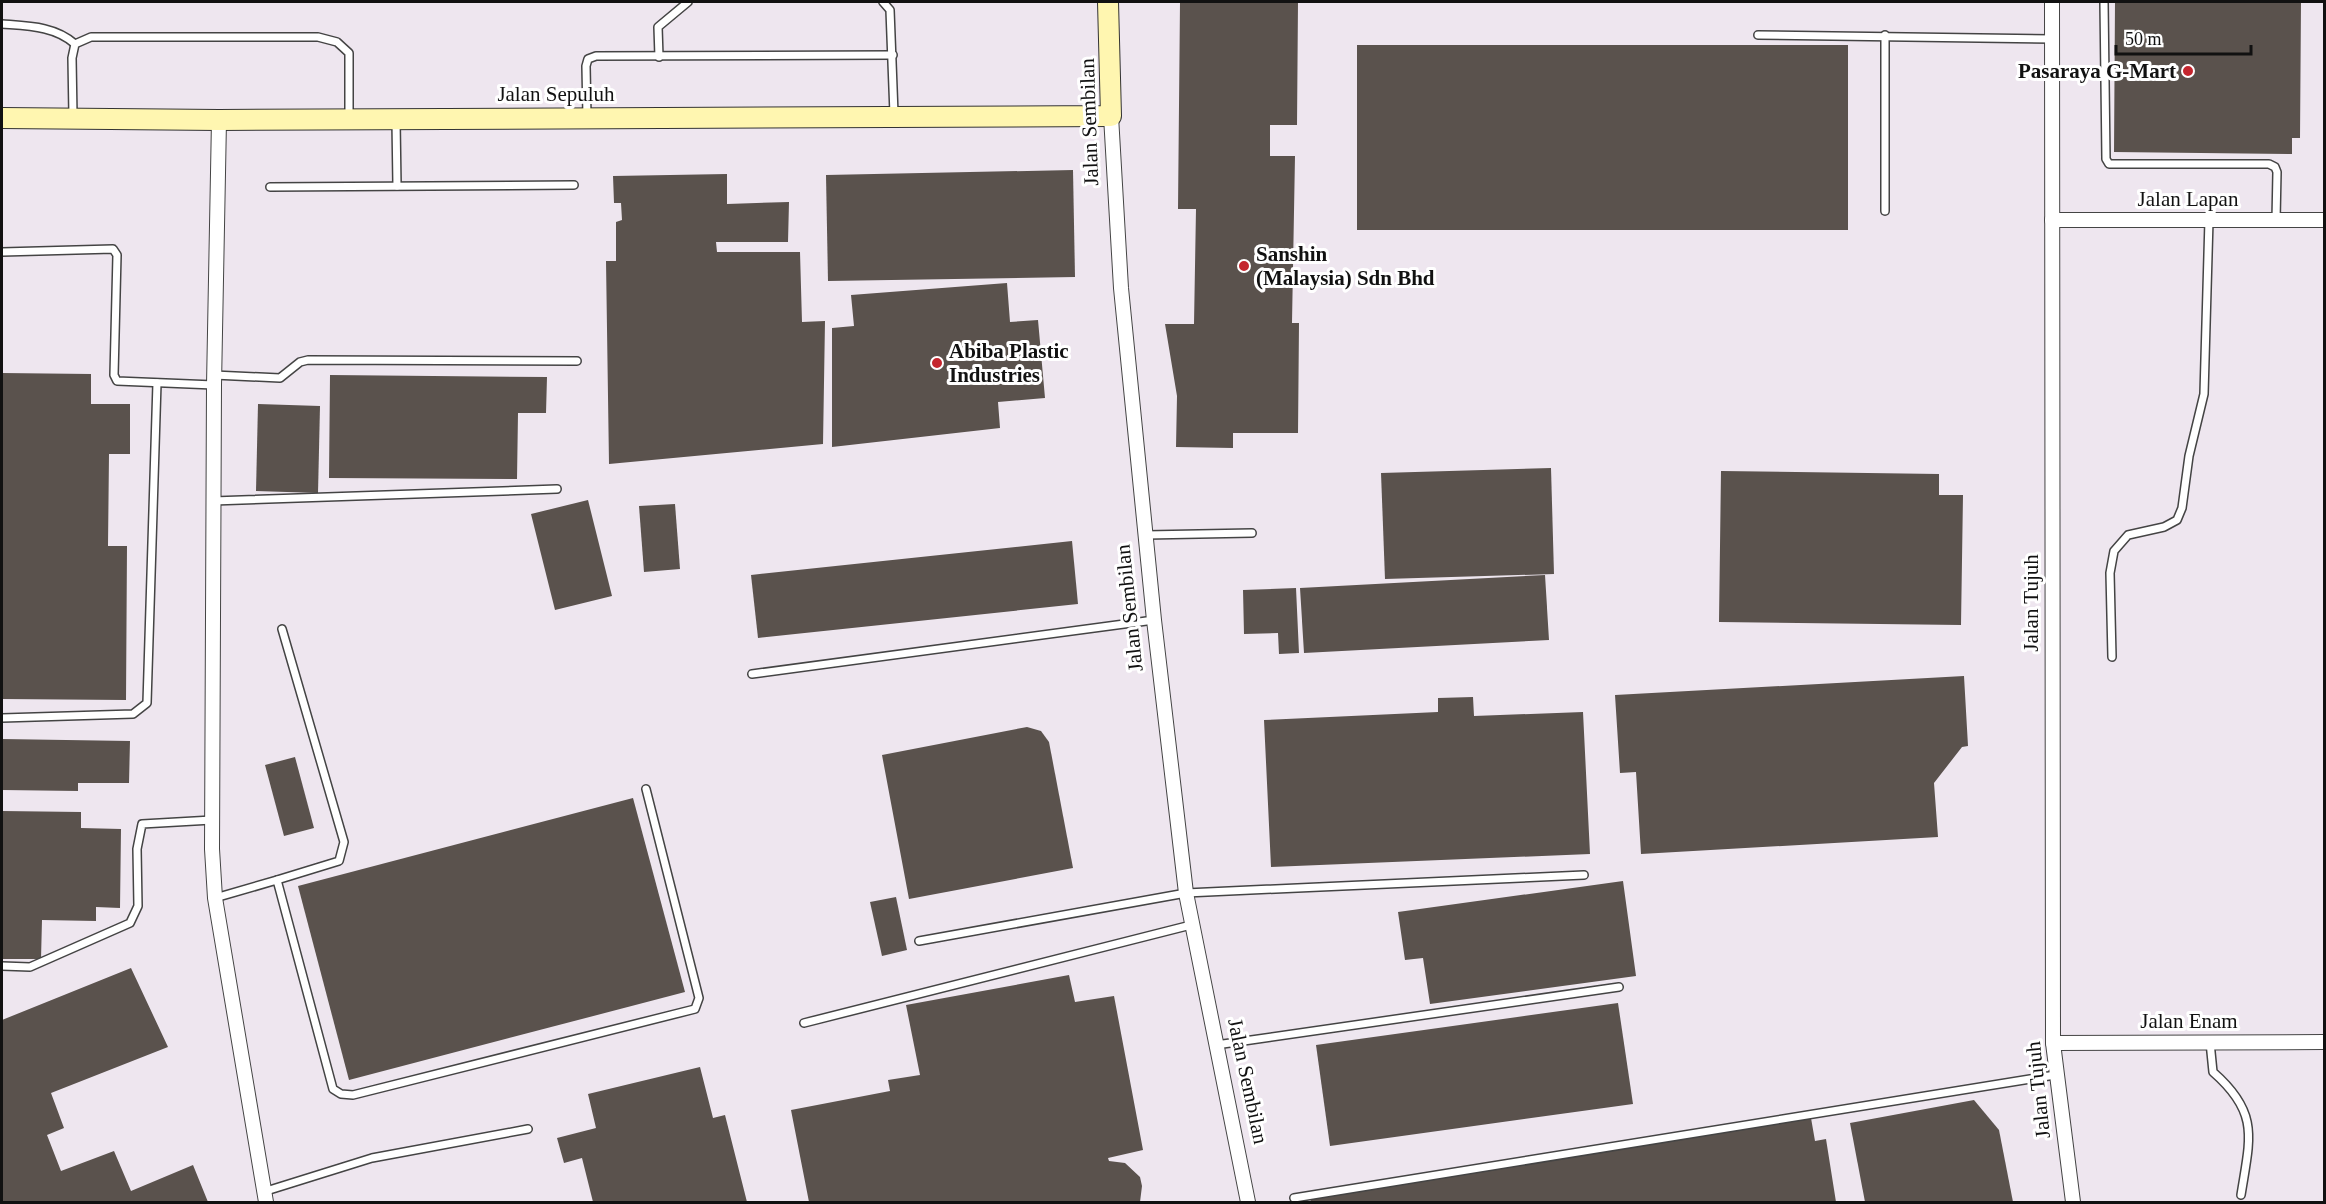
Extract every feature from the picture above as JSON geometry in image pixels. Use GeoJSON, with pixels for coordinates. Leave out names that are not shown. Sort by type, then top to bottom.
{"type":"FeatureCollection","features":[{"type":"Feature","properties":{"kind":"main road","name":"Jalan Sembilan"},"geometry":{"type":"LineString","coordinates":[[1108,2],[1111,116]]}},
{"type":"Feature","properties":{"kind":"main road","name":"Jalan Sepuluh"},"geometry":{"type":"LineString","coordinates":[[2,118],[219,120],[1111,116]]}},
{"type":"Feature","properties":{"kind":"street","name":"Jalan Tujuh"},"geometry":{"type":"LineString","coordinates":[[2052,2],[2053,1043],[2055,1075],[2073,1203]]}},
{"type":"Feature","properties":{"kind":"street","name":"Jalan Sembilan"},"geometry":{"type":"LineString","coordinates":[[1111,116],[1121,288],[1154,620],[1186,893],[1248,1203]]}},
{"type":"Feature","properties":{"kind":"street"},"geometry":{"type":"LineString","coordinates":[[219,120],[213,501],[212,820],[215,898],[265,1197]]}},
{"type":"Feature","properties":{"kind":"street","name":"Jalan Lapan"},"geometry":{"type":"LineString","coordinates":[[2052,220],[2325,220]]}},
{"type":"Feature","properties":{"kind":"street","name":"Jalan Enam"},"geometry":{"type":"LineString","coordinates":[[2053,1043],[2325,1042]]}},
{"type":"Feature","properties":{"kind":"lane"},"geometry":{"type":"LineString","coordinates":[[659,57],[658,27],[688,2]]}},
{"type":"Feature","properties":{"kind":"lane"},"geometry":{"type":"LineString","coordinates":[[883,2],[890,10],[894,116]]}},
{"type":"Feature","properties":{"kind":"lane"},"geometry":{"type":"LineString","coordinates":[[2104,2],[2106,159],[2109,164],[2269,164],[2275,166],[2277,172],[2276,220]]}},
{"type":"Feature","properties":{"kind":"lane"},"geometry":{"type":"LineString","coordinates":[[2,24],[52,30],[65,35],[75,44]]}},
{"type":"Feature","properties":{"kind":"lane"},"geometry":{"type":"LineString","coordinates":[[1758,35],[2052,39]]}},
{"type":"Feature","properties":{"kind":"lane"},"geometry":{"type":"LineString","coordinates":[[1885,35],[1885,211]]}},
{"type":"Feature","properties":{"kind":"lane"},"geometry":{"type":"LineString","coordinates":[[75,44],[91,37],[318,37],[337,42],[349,53],[349,119]]}},
{"type":"Feature","properties":{"kind":"lane"},"geometry":{"type":"LineString","coordinates":[[73,118],[72,58],[75,44]]}},
{"type":"Feature","properties":{"kind":"lane"},"geometry":{"type":"LineString","coordinates":[[587,117],[588,59],[596,57],[893,55]]}},
{"type":"Feature","properties":{"kind":"lane"},"geometry":{"type":"LineString","coordinates":[[396,119],[397,186]]}},
{"type":"Feature","properties":{"kind":"lane"},"geometry":{"type":"LineString","coordinates":[[270,187],[574,184]]}},
{"type":"Feature","properties":{"kind":"lane"},"geometry":{"type":"LineString","coordinates":[[2112,657],[2110,573],[2114,551],[2128,535],[2164,527],[2177,520],[2182,508],[2189,456],[2204,394],[2208,220]]}},
{"type":"Feature","properties":{"kind":"lane"},"geometry":{"type":"LineString","coordinates":[[2,252],[113,249],[117,255],[114,375],[117,381],[125,383],[280,378],[300,362],[308,360],[577,361]]}},
{"type":"Feature","properties":{"kind":"lane"},"geometry":{"type":"LineString","coordinates":[[2,718],[133,714],[147,703],[157,383]]}},
{"type":"Feature","properties":{"kind":"lane"},"geometry":{"type":"LineString","coordinates":[[213,501],[557,489]]}},
{"type":"Feature","properties":{"kind":"lane"},"geometry":{"type":"LineString","coordinates":[[1146,535],[1252,533]]}},
{"type":"Feature","properties":{"kind":"lane"},"geometry":{"type":"LineString","coordinates":[[752,674],[1154,620]]}},
{"type":"Feature","properties":{"kind":"lane"},"geometry":{"type":"LineString","coordinates":[[215,898],[339,861],[344,842],[282,629]]}},
{"type":"Feature","properties":{"kind":"lane"},"geometry":{"type":"LineString","coordinates":[[277,880],[333,1089],[341,1094],[353,1095],[695,1009],[699,998],[646,789]]}},
{"type":"Feature","properties":{"kind":"lane"},"geometry":{"type":"LineString","coordinates":[[2,966],[30,967],[130,923],[138,906],[137,849],[142,824],[212,820]]}},
{"type":"Feature","properties":{"kind":"lane"},"geometry":{"type":"LineString","coordinates":[[919,941],[1186,893],[1584,875]]}},
{"type":"Feature","properties":{"kind":"lane"},"geometry":{"type":"LineString","coordinates":[[804,1023],[1191,925]]}},
{"type":"Feature","properties":{"kind":"lane"},"geometry":{"type":"LineString","coordinates":[[1216,1045],[1619,987]]}},
{"type":"Feature","properties":{"kind":"lane"},"geometry":{"type":"LineString","coordinates":[[2210,1042],[2213,1072],[2235,1093],[2247,1114],[2249,1127],[2241,1195]]}},
{"type":"Feature","properties":{"kind":"lane"},"geometry":{"type":"LineString","coordinates":[[1294,1198],[2055,1075]]}},
{"type":"Feature","properties":{"kind":"lane"},"geometry":{"type":"LineString","coordinates":[[265,1197],[372,1158],[528,1129]]}},
{"type":"Feature","properties":{"kind":"shaded area"},"geometry":{"type":"Polygon","coordinates":[[[2,2],[2324,2],[2324,1202],[2,1202],[2,2]]]}},
{"type":"Feature","properties":{"kind":"building","name":"Sanshin (Malaysia) Sdn Bhd"},"geometry":{"type":"Polygon","coordinates":[[[1180,2],[1298,2],[1297,125],[1270,125],[1270,156],[1295,156],[1292,323],[1299,323],[1298,433],[1233,433],[1233,448],[1176,447],[1177,396],[1165,324],[1194,324],[1196,209],[1178,209],[1180,2]]]}},
{"type":"Feature","properties":{"kind":"building"},"geometry":{"type":"Polygon","coordinates":[[[2115,2],[2301,2],[2300,138],[2292,138],[2292,154],[2114,152],[2115,2]]]}},
{"type":"Feature","properties":{"kind":"building"},"geometry":{"type":"Polygon","coordinates":[[[1357,45],[1848,45],[1848,230],[1357,230],[1357,45]]]}},
{"type":"Feature","properties":{"kind":"building"},"geometry":{"type":"Polygon","coordinates":[[[1073,170],[1075,277],[828,281],[826,175],[1073,170]]]}},
{"type":"Feature","properties":{"kind":"building"},"geometry":{"type":"Polygon","coordinates":[[[727,174],[727,204],[789,202],[788,242],[716,242],[717,252],[800,252],[802,322],[825,321],[823,444],[609,464],[606,261],[616,261],[616,222],[622,220],[621,203],[614,203],[613,176],[727,174]]]}},
{"type":"Feature","properties":{"kind":"building","name":"Abiba Plastic Industries"},"geometry":{"type":"Polygon","coordinates":[[[1007,283],[1010,322],[1038,320],[1045,398],[998,402],[1000,428],[832,447],[832,328],[854,326],[851,295],[1007,283]]]}},
{"type":"Feature","properties":{"kind":"building"},"geometry":{"type":"Polygon","coordinates":[[[2,373],[91,374],[91,404],[130,404],[130,454],[109,454],[108,546],[127,546],[126,700],[2,699],[2,373]]]}},
{"type":"Feature","properties":{"kind":"building"},"geometry":{"type":"Polygon","coordinates":[[[330,375],[547,377],[546,413],[518,413],[517,479],[329,478],[330,375]]]}},
{"type":"Feature","properties":{"kind":"building"},"geometry":{"type":"Polygon","coordinates":[[[258,404],[320,406],[318,493],[256,491],[258,404]]]}},
{"type":"Feature","properties":{"kind":"building"},"geometry":{"type":"Polygon","coordinates":[[[1551,468],[1554,574],[1385,579],[1381,473],[1551,468]]]}},
{"type":"Feature","properties":{"kind":"building"},"geometry":{"type":"Polygon","coordinates":[[[1721,471],[1939,474],[1939,495],[1963,495],[1961,625],[1719,622],[1721,471]]]}},
{"type":"Feature","properties":{"kind":"building"},"geometry":{"type":"Polygon","coordinates":[[[588,500],[612,596],[555,610],[531,514],[588,500]]]}},
{"type":"Feature","properties":{"kind":"building"},"geometry":{"type":"Polygon","coordinates":[[[675,504],[680,569],[644,572],[639,506],[675,504]]]}},
{"type":"Feature","properties":{"kind":"building"},"geometry":{"type":"Polygon","coordinates":[[[1072,541],[1078,604],[758,638],[751,575],[1072,541]]]}},
{"type":"Feature","properties":{"kind":"building"},"geometry":{"type":"Polygon","coordinates":[[[1545,575],[1549,640],[1304,653],[1300,588],[1545,575]]]}},
{"type":"Feature","properties":{"kind":"building"},"geometry":{"type":"Polygon","coordinates":[[[1296,588],[1299,653],[1279,654],[1278,633],[1244,634],[1243,590],[1296,588]]]}},
{"type":"Feature","properties":{"kind":"building"},"geometry":{"type":"Polygon","coordinates":[[[1964,676],[1968,746],[1962,747],[1934,783],[1938,837],[1641,854],[1636,772],[1620,773],[1615,695],[1964,676]]]}},
{"type":"Feature","properties":{"kind":"building"},"geometry":{"type":"Polygon","coordinates":[[[1473,697],[1474,716],[1583,712],[1590,854],[1271,867],[1264,720],[1438,712],[1438,698],[1473,697]]]}},
{"type":"Feature","properties":{"kind":"building"},"geometry":{"type":"Polygon","coordinates":[[[1027,727],[1041,731],[1049,742],[1073,868],[909,899],[882,755],[1027,727]]]}},
{"type":"Feature","properties":{"kind":"building"},"geometry":{"type":"Polygon","coordinates":[[[2,739],[130,741],[129,783],[78,783],[78,791],[2,790],[2,739]]]}},
{"type":"Feature","properties":{"kind":"building"},"geometry":{"type":"Polygon","coordinates":[[[295,757],[314,828],[284,836],[265,765],[295,757]]]}},
{"type":"Feature","properties":{"kind":"building"},"geometry":{"type":"Polygon","coordinates":[[[633,798],[685,992],[349,1080],[298,886],[633,798]]]}},
{"type":"Feature","properties":{"kind":"building"},"geometry":{"type":"Polygon","coordinates":[[[2,811],[81,812],[81,828],[121,829],[120,908],[96,907],[96,921],[42,920],[41,959],[2,959],[2,811]]]}},
{"type":"Feature","properties":{"kind":"building"},"geometry":{"type":"Polygon","coordinates":[[[1623,881],[1636,976],[1430,1004],[1423,958],[1405,960],[1398,912],[1623,881]]]}},
{"type":"Feature","properties":{"kind":"building"},"geometry":{"type":"Polygon","coordinates":[[[896,897],[907,950],[882,956],[870,902],[896,897]]]}},
{"type":"Feature","properties":{"kind":"building"},"geometry":{"type":"Polygon","coordinates":[[[131,968],[168,1047],[51,1093],[64,1128],[47,1135],[61,1171],[114,1151],[131,1191],[193,1165],[208,1202],[2,1202],[2,1020],[131,968]]]}},
{"type":"Feature","properties":{"kind":"building"},"geometry":{"type":"Polygon","coordinates":[[[1069,975],[1075,1002],[1114,996],[1143,1150],[1108,1158],[1109,1161],[1125,1163],[1140,1177],[1142,1186],[1140,1202],[809,1202],[791,1110],[890,1091],[888,1080],[920,1075],[906,1005],[1069,975]]]}},
{"type":"Feature","properties":{"kind":"building"},"geometry":{"type":"Polygon","coordinates":[[[1618,1003],[1633,1104],[1330,1146],[1316,1045],[1618,1003]]]}},
{"type":"Feature","properties":{"kind":"building"},"geometry":{"type":"Polygon","coordinates":[[[700,1067],[713,1118],[725,1115],[747,1202],[593,1202],[582,1158],[564,1163],[557,1138],[596,1128],[588,1094],[700,1067]]]}},
{"type":"Feature","properties":{"kind":"building"},"geometry":{"type":"Polygon","coordinates":[[[1974,1100],[1999,1130],[2013,1202],[1865,1202],[1850,1123],[1974,1100]]]}},
{"type":"Feature","properties":{"kind":"building"},"geometry":{"type":"Polygon","coordinates":[[[1811,1118],[1815,1141],[1826,1139],[1836,1202],[1311,1202],[1310,1198],[1811,1118]]]}},
{"type":"Feature","properties":{"kind":"place","name":"Pasaraya G-Mart"},"geometry":{"type":"Point","coordinates":[2188,71]}},
{"type":"Feature","properties":{"kind":"place","name":"Sanshin (Malaysia) Sdn Bhd"},"geometry":{"type":"Point","coordinates":[1244,266]}},
{"type":"Feature","properties":{"kind":"place","name":"Abiba Plastic Industries"},"geometry":{"type":"Point","coordinates":[937,363]}}]}
